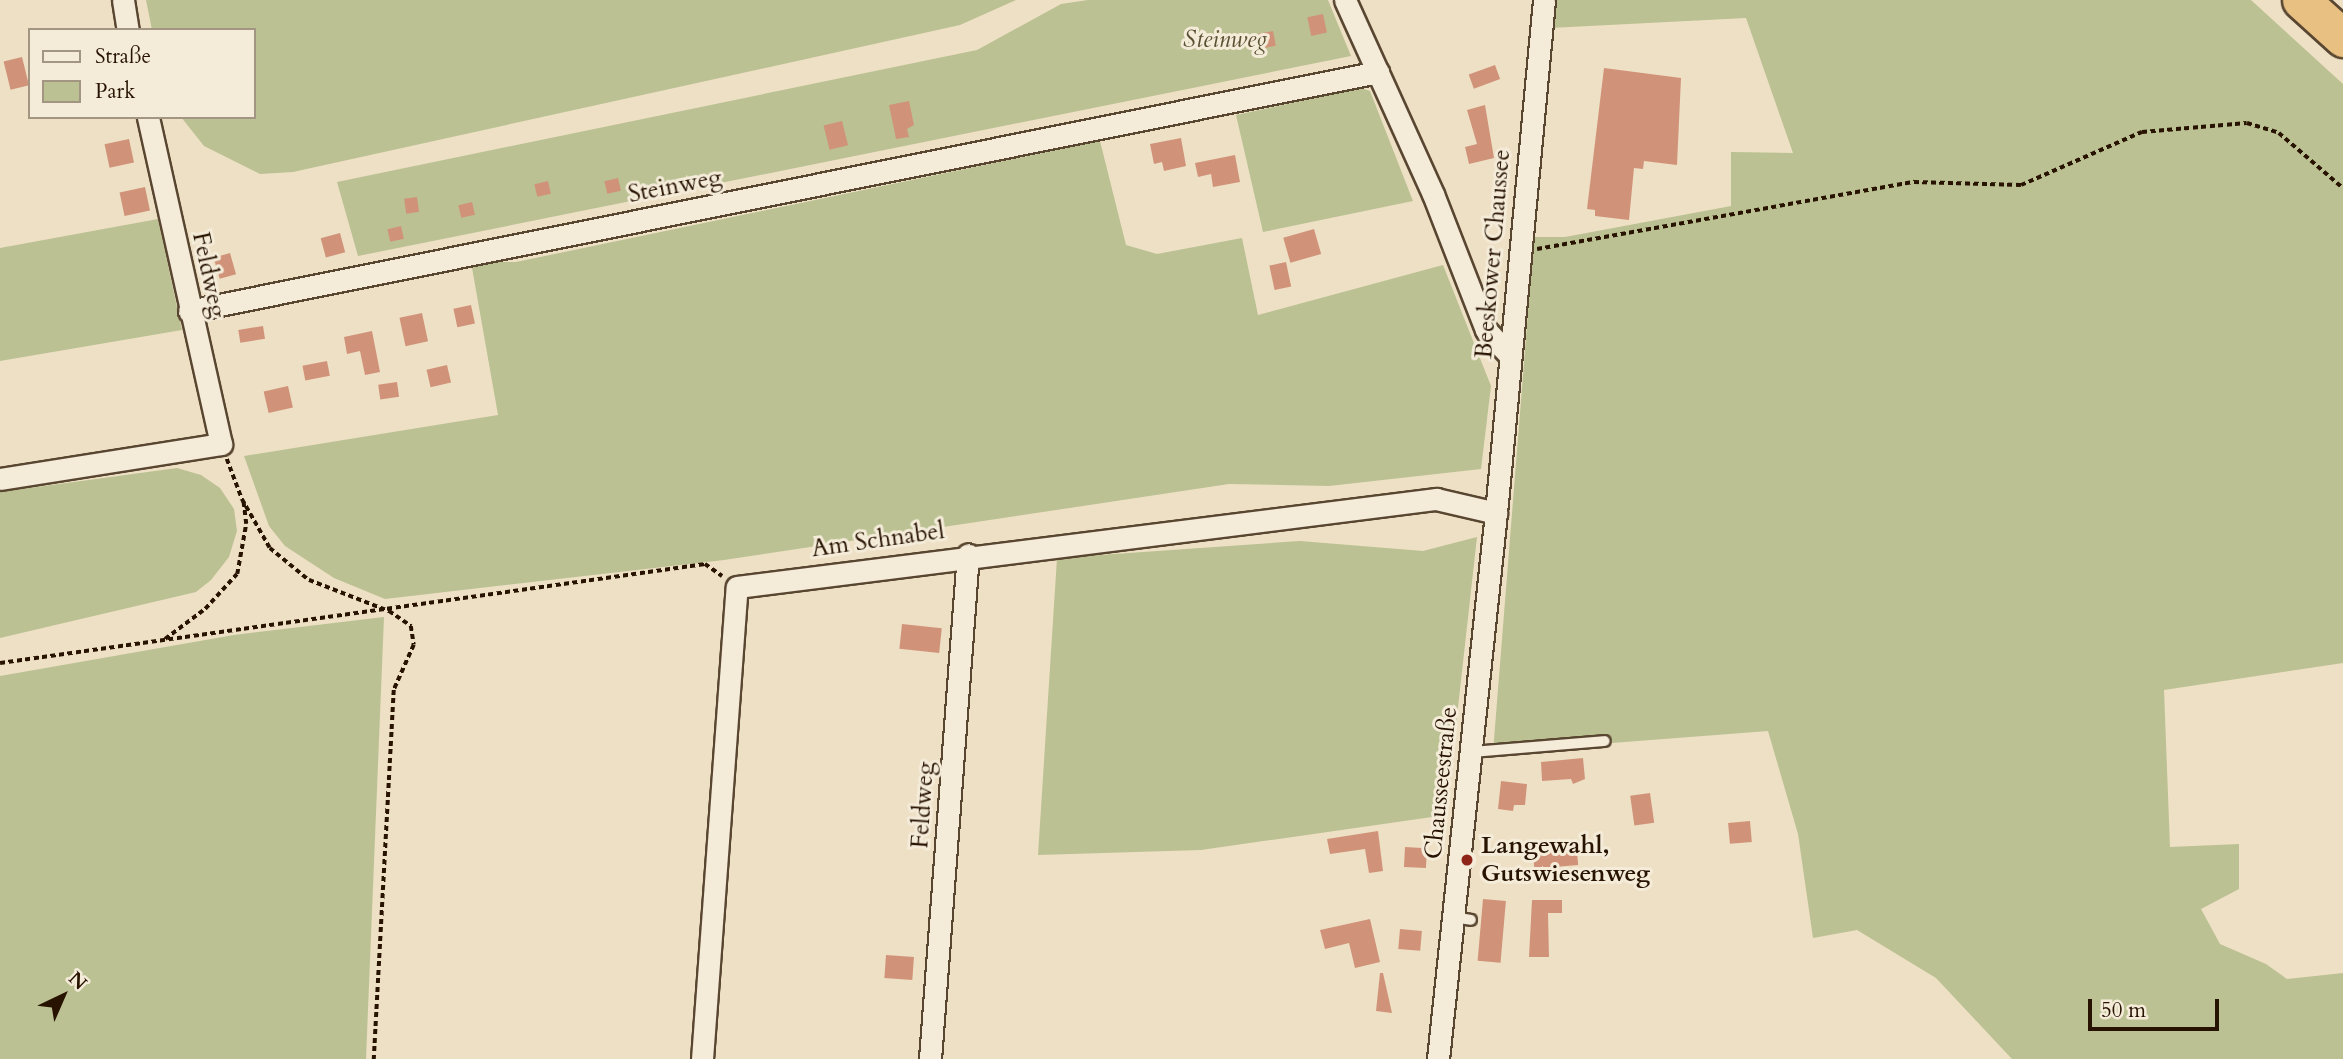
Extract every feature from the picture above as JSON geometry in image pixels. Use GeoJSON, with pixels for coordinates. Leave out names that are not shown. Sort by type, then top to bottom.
{"type":"FeatureCollection","features":[{"type":"Feature","properties":{"kind":"highway"},"geometry":{"type":"LineString","coordinates":[[2301,0],[2343,38]]}},
{"type":"Feature","properties":{"kind":"street"},"geometry":{"type":"LineString","coordinates":[[123,0],[128,28]]}},
{"type":"Feature","properties":{"kind":"street"},"geometry":{"type":"LineString","coordinates":[[1345,0],[1433,194],[1486,330],[1510,356]]}},
{"type":"Feature","properties":{"kind":"street","name":"Beeskower Chaussee"},"geometry":{"type":"LineString","coordinates":[[1496,513],[1518,253],[1544,0]]}},
{"type":"Feature","properties":{"kind":"street","name":"Steinweg"},"geometry":{"type":"LineString","coordinates":[[189,311],[1378,72]]}},
{"type":"Feature","properties":{"kind":"street","name":"Feldweg"},"geometry":{"type":"LineString","coordinates":[[148,119],[189,311],[221,444]]}},
{"type":"Feature","properties":{"kind":"street"},"geometry":{"type":"LineString","coordinates":[[0,479],[221,444]]}},
{"type":"Feature","properties":{"kind":"street","name":"Am Schnabel"},"geometry":{"type":"LineString","coordinates":[[737,587],[968,554],[1436,499],[1496,513]]}},
{"type":"Feature","properties":{"kind":"street","name":"Chausseestraße"},"geometry":{"type":"LineString","coordinates":[[1438,1059],[1462,918],[1471,752],[1496,513]]}},
{"type":"Feature","properties":{"kind":"street","name":"Feldweg"},"geometry":{"type":"LineString","coordinates":[[930,1059],[968,554]]}},
{"type":"Feature","properties":{"kind":"street"},"geometry":{"type":"LineString","coordinates":[[702,1059],[737,587]]}},
{"type":"Feature","properties":{"kind":"lane"},"geometry":{"type":"LineString","coordinates":[[1471,752],[1605,741]]}},
{"type":"Feature","properties":{"kind":"path"},"geometry":{"type":"LineString","coordinates":[[1518,253],[1914,182],[2021,185],[2142,132],[2247,123],[2279,133],[2343,188]]}},
{"type":"Feature","properties":{"kind":"path"},"geometry":{"type":"LineString","coordinates":[[221,444],[242,499],[270,548],[309,580],[390,611],[411,626],[414,645],[394,690],[373,1059]]}},
{"type":"Feature","properties":{"kind":"path"},"geometry":{"type":"LineString","coordinates":[[164,640],[205,609],[237,574],[246,524],[242,499]]}},
{"type":"Feature","properties":{"kind":"path"},"geometry":{"type":"LineString","coordinates":[[0,663],[390,611],[705,564],[737,587]]}},
{"type":"Feature","properties":{"kind":"green space"},"geometry":{"type":"Polygon","coordinates":[[[146,0],[1016,0],[960,25],[293,172],[260,174],[204,146],[183,119],[256,119],[256,28],[152,28],[146,0]]]}},
{"type":"Feature","properties":{"kind":"green space","name":"Steinweg"},"geometry":{"type":"Polygon","coordinates":[[[1088,0],[1328,0],[1351,56],[358,256],[337,182],[977,50],[1061,4],[1088,0]]]}},
{"type":"Feature","properties":{"kind":"green space"},"geometry":{"type":"Polygon","coordinates":[[[1554,0],[2251,0],[2343,84],[2343,663],[2164,690],[2170,847],[2239,844],[2239,889],[2201,909],[2220,944],[2266,964],[2287,979],[2343,973],[2343,1059],[2012,1059],[1936,978],[1857,930],[1813,938],[1798,834],[1768,731],[1493,752],[1534,237],[1565,237],[1731,206],[1731,152],[1793,153],[1746,18],[1550,28],[1554,0]]]}},
{"type":"Feature","properties":{"kind":"green space"},"geometry":{"type":"Polygon","coordinates":[[[1361,88],[1370,91],[1413,201],[1263,232],[1236,115],[1361,88]]]}},
{"type":"Feature","properties":{"kind":"green space"},"geometry":{"type":"Polygon","coordinates":[[[1100,141],[1126,245],[1157,254],[1242,238],[1258,315],[1443,265],[1491,386],[1481,469],[1329,486],[1229,484],[724,560],[385,599],[334,578],[285,546],[269,526],[244,456],[498,415],[471,262],[516,262],[1100,141]]]}},
{"type":"Feature","properties":{"kind":"green space"},"geometry":{"type":"Polygon","coordinates":[[[158,219],[182,330],[0,361],[0,248],[158,219]]]}},
{"type":"Feature","properties":{"kind":"green space"},"geometry":{"type":"Polygon","coordinates":[[[177,468],[201,475],[220,488],[234,509],[237,531],[229,557],[211,580],[196,592],[0,638],[0,492],[177,468]]]}},
{"type":"Feature","properties":{"kind":"green space"},"geometry":{"type":"Polygon","coordinates":[[[1477,537],[1446,815],[1201,850],[1038,855],[1057,558],[1300,541],[1423,551],[1477,537]]]}},
{"type":"Feature","properties":{"kind":"green space"},"geometry":{"type":"Polygon","coordinates":[[[384,617],[366,1059],[0,1059],[0,676],[234,635],[384,617]]]}},
{"type":"Feature","properties":{"kind":"building"},"geometry":{"type":"Polygon","coordinates":[[[1323,14],[1327,33],[1311,36],[1307,17],[1323,14]]]}},
{"type":"Feature","properties":{"kind":"building"},"geometry":{"type":"Polygon","coordinates":[[[1273,31],[1276,46],[1261,49],[1258,34],[1273,31]]]}},
{"type":"Feature","properties":{"kind":"building"},"geometry":{"type":"Polygon","coordinates":[[[22,57],[28,85],[11,90],[4,62],[22,57]]]}},
{"type":"Feature","properties":{"kind":"building"},"geometry":{"type":"Polygon","coordinates":[[[1495,65],[1500,79],[1474,89],[1469,75],[1495,65]]]}},
{"type":"Feature","properties":{"kind":"building"},"geometry":{"type":"Polygon","coordinates":[[[1604,68],[1681,78],[1677,165],[1644,161],[1643,169],[1634,168],[1629,220],[1595,216],[1595,210],[1587,209],[1604,68]]]}},
{"type":"Feature","properties":{"kind":"building"},"geometry":{"type":"Polygon","coordinates":[[[909,101],[914,125],[907,129],[909,137],[896,139],[889,105],[909,101]]]}},
{"type":"Feature","properties":{"kind":"building"},"geometry":{"type":"Polygon","coordinates":[[[1485,105],[1494,158],[1469,164],[1465,147],[1477,144],[1467,110],[1485,105]]]}},
{"type":"Feature","properties":{"kind":"building"},"geometry":{"type":"Polygon","coordinates":[[[842,121],[848,145],[830,150],[824,126],[842,121]]]}},
{"type":"Feature","properties":{"kind":"building"},"geometry":{"type":"Polygon","coordinates":[[[1181,138],[1186,166],[1164,171],[1162,162],[1154,164],[1150,144],[1181,138]]]}},
{"type":"Feature","properties":{"kind":"building"},"geometry":{"type":"Polygon","coordinates":[[[129,139],[134,162],[110,168],[105,144],[129,139]]]}},
{"type":"Feature","properties":{"kind":"building"},"geometry":{"type":"Polygon","coordinates":[[[1235,155],[1240,182],[1213,187],[1211,174],[1198,177],[1195,163],[1235,155]]]}},
{"type":"Feature","properties":{"kind":"building"},"geometry":{"type":"Polygon","coordinates":[[[618,178],[621,191],[607,194],[604,181],[618,178]]]}},
{"type":"Feature","properties":{"kind":"building"},"geometry":{"type":"Polygon","coordinates":[[[548,181],[551,194],[537,197],[534,184],[548,181]]]}},
{"type":"Feature","properties":{"kind":"building"},"geometry":{"type":"Polygon","coordinates":[[[145,187],[150,210],[125,216],[120,192],[145,187]]]}},
{"type":"Feature","properties":{"kind":"building"},"geometry":{"type":"Polygon","coordinates":[[[417,197],[419,212],[406,214],[404,199],[417,197]]]}},
{"type":"Feature","properties":{"kind":"building"},"geometry":{"type":"Polygon","coordinates":[[[472,202],[475,215],[461,218],[458,205],[472,202]]]}},
{"type":"Feature","properties":{"kind":"building"},"geometry":{"type":"Polygon","coordinates":[[[401,226],[404,239],[390,242],[387,229],[401,226]]]}},
{"type":"Feature","properties":{"kind":"building"},"geometry":{"type":"Polygon","coordinates":[[[1314,229],[1321,254],[1290,263],[1283,238],[1314,229]]]}},
{"type":"Feature","properties":{"kind":"building"},"geometry":{"type":"Polygon","coordinates":[[[340,233],[345,252],[326,257],[321,238],[340,233]]]}},
{"type":"Feature","properties":{"kind":"building"},"geometry":{"type":"Polygon","coordinates":[[[230,253],[236,274],[220,279],[214,258],[230,253]]]}},
{"type":"Feature","properties":{"kind":"building"},"geometry":{"type":"Polygon","coordinates":[[[1286,262],[1291,286],[1275,290],[1269,266],[1286,262]]]}},
{"type":"Feature","properties":{"kind":"building"},"geometry":{"type":"Polygon","coordinates":[[[471,305],[475,324],[457,327],[453,309],[471,305]]]}},
{"type":"Feature","properties":{"kind":"building"},"geometry":{"type":"Polygon","coordinates":[[[422,313],[428,341],[406,346],[400,318],[422,313]]]}},
{"type":"Feature","properties":{"kind":"building"},"geometry":{"type":"Polygon","coordinates":[[[263,326],[265,339],[240,343],[238,330],[263,326]]]}},
{"type":"Feature","properties":{"kind":"building"},"geometry":{"type":"Polygon","coordinates":[[[372,331],[380,372],[365,375],[360,351],[347,354],[344,337],[372,331]]]}},
{"type":"Feature","properties":{"kind":"building"},"geometry":{"type":"Polygon","coordinates":[[[327,361],[330,376],[305,380],[302,366],[327,361]]]}},
{"type":"Feature","properties":{"kind":"building"},"geometry":{"type":"Polygon","coordinates":[[[447,365],[451,383],[431,387],[427,370],[447,365]]]}},
{"type":"Feature","properties":{"kind":"building"},"geometry":{"type":"Polygon","coordinates":[[[397,382],[399,397],[380,399],[378,385],[397,382]]]}},
{"type":"Feature","properties":{"kind":"building"},"geometry":{"type":"Polygon","coordinates":[[[288,386],[293,407],[269,413],[264,392],[288,386]]]}},
{"type":"Feature","properties":{"kind":"building"},"geometry":{"type":"Polygon","coordinates":[[[902,624],[942,628],[939,653],[899,649],[902,624]]]}},
{"type":"Feature","properties":{"kind":"building"},"geometry":{"type":"Polygon","coordinates":[[[1583,758],[1585,779],[1573,784],[1571,779],[1542,781],[1541,762],[1583,758]]]}},
{"type":"Feature","properties":{"kind":"building"},"geometry":{"type":"Polygon","coordinates":[[[1501,781],[1527,784],[1525,805],[1514,805],[1513,811],[1498,809],[1501,781]]]}},
{"type":"Feature","properties":{"kind":"building"},"geometry":{"type":"Polygon","coordinates":[[[1650,793],[1654,823],[1634,825],[1630,796],[1650,793]]]}},
{"type":"Feature","properties":{"kind":"building"},"geometry":{"type":"Polygon","coordinates":[[[1750,821],[1752,842],[1730,844],[1728,823],[1750,821]]]}},
{"type":"Feature","properties":{"kind":"building"},"geometry":{"type":"Polygon","coordinates":[[[1378,831],[1383,871],[1369,873],[1365,849],[1330,854],[1327,839],[1378,831]]]}},
{"type":"Feature","properties":{"kind":"building"},"geometry":{"type":"Polygon","coordinates":[[[1576,840],[1578,865],[1534,869],[1532,844],[1576,840]]]}},
{"type":"Feature","properties":{"kind":"building"},"geometry":{"type":"Polygon","coordinates":[[[1405,847],[1427,848],[1426,868],[1404,867],[1405,847]]]}},
{"type":"Feature","properties":{"kind":"building"},"geometry":{"type":"Polygon","coordinates":[[[1483,899],[1506,901],[1501,963],[1478,961],[1483,899]]]}},
{"type":"Feature","properties":{"kind":"building"},"geometry":{"type":"Polygon","coordinates":[[[1532,900],[1562,900],[1562,913],[1548,913],[1549,957],[1529,957],[1532,900]]]}},
{"type":"Feature","properties":{"kind":"building"},"geometry":{"type":"Polygon","coordinates":[[[1370,919],[1380,962],[1355,968],[1349,943],[1325,949],[1320,930],[1370,919]]]}},
{"type":"Feature","properties":{"kind":"building"},"geometry":{"type":"Polygon","coordinates":[[[1400,929],[1422,931],[1420,951],[1398,949],[1400,929]]]}},
{"type":"Feature","properties":{"kind":"building"},"geometry":{"type":"Polygon","coordinates":[[[886,955],[914,957],[912,980],[884,978],[886,955]]]}},
{"type":"Feature","properties":{"kind":"building"},"geometry":{"type":"Polygon","coordinates":[[[1380,973],[1383,973],[1392,1013],[1376,1011],[1380,973]]]}},
{"type":"Feature","properties":{"kind":"place","name":"Langewahl, Gutswiesenweg"},"geometry":{"type":"Point","coordinates":[1467,860]}}]}
